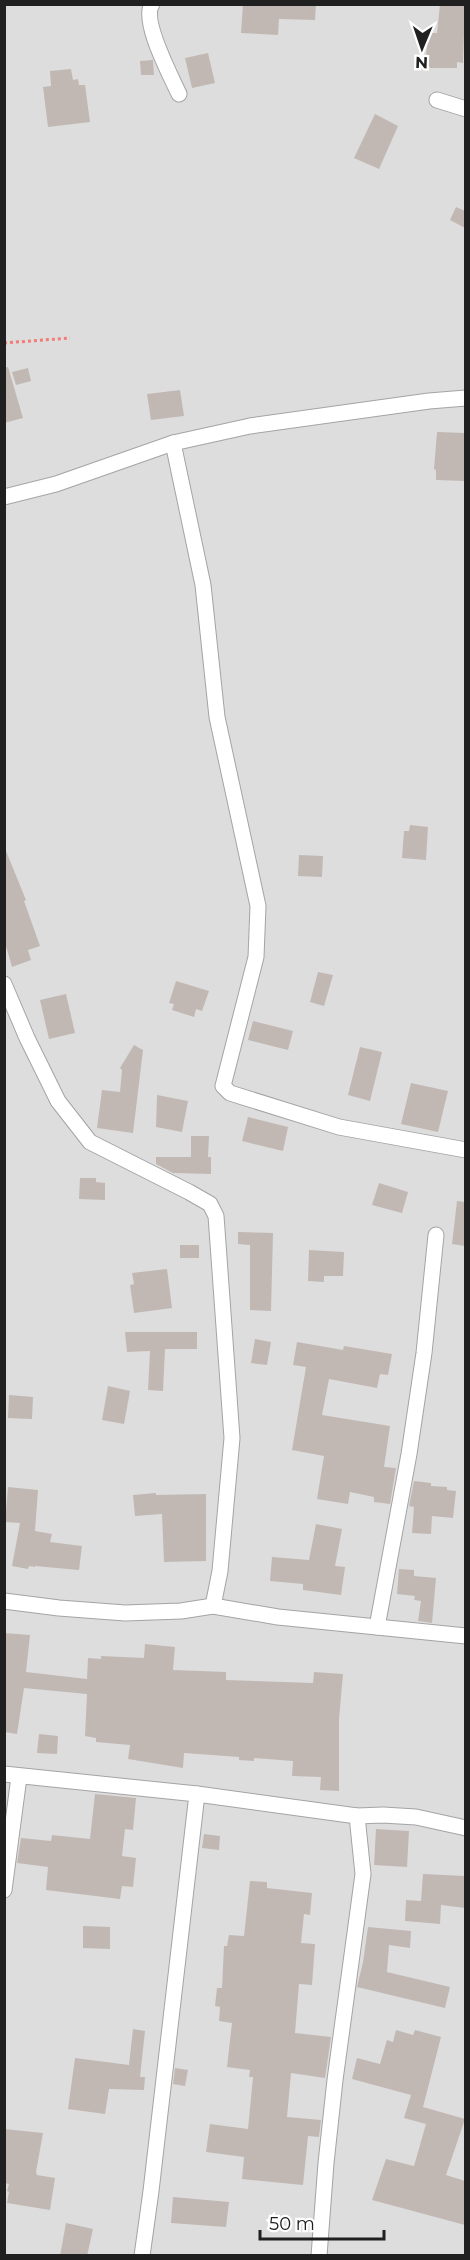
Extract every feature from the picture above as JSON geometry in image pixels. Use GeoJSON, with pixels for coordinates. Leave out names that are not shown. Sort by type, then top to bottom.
{"type":"FeatureCollection","features":[{"type":"Feature","properties":{"kind":"street"},"geometry":{"type":"LineString","coordinates":[[152,4],[149,9],[150,25],[179,94]]}},
{"type":"Feature","properties":{"kind":"street"},"geometry":{"type":"LineString","coordinates":[[437,100],[465,109]]}},
{"type":"Feature","properties":{"kind":"street"},"geometry":{"type":"LineString","coordinates":[[4,497],[56,484],[173,443],[250,426],[465,398]]}},
{"type":"Feature","properties":{"kind":"street"},"geometry":{"type":"LineString","coordinates":[[173,443],[203,585],[217,717],[258,906],[256,957],[224,1086],[230,1093],[339,1126],[465,1150]]}},
{"type":"Feature","properties":{"kind":"street"},"geometry":{"type":"LineString","coordinates":[[4,984],[58,1101],[90,1142],[210,1204],[216,1216],[232,1438],[220,1571],[213,1606]]}},
{"type":"Feature","properties":{"kind":"street"},"geometry":{"type":"LineString","coordinates":[[377,1628],[409,1454],[422,1364],[436,1236]]}},
{"type":"Feature","properties":{"kind":"street"},"geometry":{"type":"LineString","coordinates":[[4,1601],[59,1608],[125,1612],[181,1611],[213,1606],[278,1617],[465,1636]]}},
{"type":"Feature","properties":{"kind":"street"},"geometry":{"type":"LineString","coordinates":[[4,1890],[12,1775],[196,1794],[357,1816],[416,1817],[465,1828]]}},
{"type":"Feature","properties":{"kind":"street"},"geometry":{"type":"LineString","coordinates":[[142,2256],[152,2191],[196,1794]]}},
{"type":"Feature","properties":{"kind":"street"},"geometry":{"type":"LineString","coordinates":[[320,2256],[333,2090],[363,1874],[357,1816]]}},
{"type":"Feature","properties":{"kind":"path"},"geometry":{"type":"LineString","coordinates":[[4,343],[70,338]]}},
{"type":"Feature","properties":{"kind":"shaded area"},"geometry":{"type":"Polygon","coordinates":[[[5,5],[465,5],[465,2255],[5,2255],[5,5]]]}},
{"type":"Feature","properties":{"kind":"building"},"geometry":{"type":"Polygon","coordinates":[[[243,4],[316,4],[315,20],[279,19],[278,35],[241,33],[243,4]]]}},
{"type":"Feature","properties":{"kind":"building"},"geometry":{"type":"Polygon","coordinates":[[[440,4],[465,4],[463,63],[457,62],[457,68],[425,68],[428,33],[437,33],[440,4]]]}},
{"type":"Feature","properties":{"kind":"building"},"geometry":{"type":"Polygon","coordinates":[[[208,53],[215,83],[192,88],[185,58],[208,53]]]}},
{"type":"Feature","properties":{"kind":"building"},"geometry":{"type":"Polygon","coordinates":[[[153,60],[154,75],[141,75],[140,61],[153,60]]]}},
{"type":"Feature","properties":{"kind":"building"},"geometry":{"type":"Polygon","coordinates":[[[71,69],[73,80],[78,79],[79,85],[85,85],[90,122],[48,127],[43,87],[51,86],[50,71],[71,69]]]}},
{"type":"Feature","properties":{"kind":"building"},"geometry":{"type":"Polygon","coordinates":[[[375,114],[398,126],[379,169],[354,158],[375,114]]]}},
{"type":"Feature","properties":{"kind":"building"},"geometry":{"type":"Polygon","coordinates":[[[456,207],[465,211],[465,228],[450,220],[456,207]]]}},
{"type":"Feature","properties":{"kind":"building"},"geometry":{"type":"Polygon","coordinates":[[[8,367],[23,418],[4,423],[4,368],[8,367]]]}},
{"type":"Feature","properties":{"kind":"building"},"geometry":{"type":"Polygon","coordinates":[[[28,368],[31,381],[16,385],[12,372],[28,368]]]}},
{"type":"Feature","properties":{"kind":"building"},"geometry":{"type":"Polygon","coordinates":[[[180,390],[184,416],[151,420],[147,394],[180,390]]]}},
{"type":"Feature","properties":{"kind":"building"},"geometry":{"type":"Polygon","coordinates":[[[437,432],[465,433],[465,481],[436,480],[434,469],[437,432]]]}},
{"type":"Feature","properties":{"kind":"building"},"geometry":{"type":"Polygon","coordinates":[[[410,825],[428,827],[426,860],[402,858],[404,831],[409,831],[410,825]]]}},
{"type":"Feature","properties":{"kind":"building"},"geometry":{"type":"Polygon","coordinates":[[[4,846],[26,900],[24,901],[40,946],[28,950],[31,960],[12,967],[4,939],[4,846]]]}},
{"type":"Feature","properties":{"kind":"building"},"geometry":{"type":"Polygon","coordinates":[[[299,855],[323,856],[322,877],[298,876],[299,855]]]}},
{"type":"Feature","properties":{"kind":"building"},"geometry":{"type":"Polygon","coordinates":[[[318,972],[333,975],[324,1006],[310,1002],[318,972]]]}},
{"type":"Feature","properties":{"kind":"building"},"geometry":{"type":"Polygon","coordinates":[[[176,981],[209,991],[202,1011],[196,1009],[194,1017],[172,1010],[174,1004],[169,1003],[176,981]]]}},
{"type":"Feature","properties":{"kind":"building"},"geometry":{"type":"Polygon","coordinates":[[[66,994],[75,1033],[49,1039],[40,1000],[66,994]]]}},
{"type":"Feature","properties":{"kind":"building"},"geometry":{"type":"Polygon","coordinates":[[[253,1021],[293,1031],[288,1050],[248,1040],[253,1021]]]}},
{"type":"Feature","properties":{"kind":"building"},"geometry":{"type":"Polygon","coordinates":[[[134,1045],[143,1050],[133,1133],[97,1128],[102,1090],[120,1092],[122,1070],[120,1068],[134,1045]]]}},
{"type":"Feature","properties":{"kind":"building"},"geometry":{"type":"Polygon","coordinates":[[[360,1047],[382,1052],[370,1101],[348,1095],[360,1047]]]}},
{"type":"Feature","properties":{"kind":"building"},"geometry":{"type":"Polygon","coordinates":[[[411,1083],[448,1091],[438,1132],[401,1124],[411,1083]]]}},
{"type":"Feature","properties":{"kind":"building"},"geometry":{"type":"Polygon","coordinates":[[[157,1095],[188,1101],[182,1132],[156,1127],[157,1095]]]}},
{"type":"Feature","properties":{"kind":"building"},"geometry":{"type":"Polygon","coordinates":[[[248,1117],[288,1127],[283,1151],[242,1141],[248,1117]]]}},
{"type":"Feature","properties":{"kind":"building"},"geometry":{"type":"Polygon","coordinates":[[[191,1136],[209,1136],[208,1157],[211,1157],[211,1174],[173,1173],[156,1164],[156,1157],[191,1157],[191,1136]]]}},
{"type":"Feature","properties":{"kind":"building"},"geometry":{"type":"Polygon","coordinates":[[[80,1178],[96,1178],[96,1182],[105,1183],[105,1200],[79,1199],[80,1178]]]}},
{"type":"Feature","properties":{"kind":"building"},"geometry":{"type":"Polygon","coordinates":[[[379,1183],[408,1192],[402,1213],[372,1205],[379,1183]]]}},
{"type":"Feature","properties":{"kind":"building"},"geometry":{"type":"Polygon","coordinates":[[[457,1201],[465,1202],[465,1246],[452,1244],[457,1201]]]}},
{"type":"Feature","properties":{"kind":"building"},"geometry":{"type":"Polygon","coordinates":[[[238,1232],[273,1233],[271,1311],[250,1310],[250,1245],[238,1244],[238,1232]]]}},
{"type":"Feature","properties":{"kind":"building"},"geometry":{"type":"Polygon","coordinates":[[[180,1245],[199,1245],[199,1258],[180,1258],[180,1245]]]}},
{"type":"Feature","properties":{"kind":"building"},"geometry":{"type":"Polygon","coordinates":[[[309,1250],[344,1252],[343,1276],[324,1276],[324,1282],[308,1281],[309,1250]]]}},
{"type":"Feature","properties":{"kind":"building"},"geometry":{"type":"Polygon","coordinates":[[[167,1269],[172,1308],[134,1313],[130,1285],[134,1284],[132,1273],[167,1269]]]}},
{"type":"Feature","properties":{"kind":"building"},"geometry":{"type":"Polygon","coordinates":[[[125,1332],[197,1332],[197,1349],[165,1349],[163,1391],[148,1390],[150,1351],[127,1352],[125,1332]]]}},
{"type":"Feature","properties":{"kind":"building"},"geometry":{"type":"Polygon","coordinates":[[[255,1339],[271,1342],[267,1365],[251,1363],[255,1339]]]}},
{"type":"Feature","properties":{"kind":"building"},"geometry":{"type":"Polygon","coordinates":[[[297,1342],[343,1350],[344,1346],[392,1354],[388,1375],[380,1374],[377,1388],[329,1379],[322,1415],[390,1426],[384,1467],[396,1468],[390,1504],[374,1502],[374,1497],[350,1492],[348,1504],[317,1499],[324,1456],[292,1450],[306,1367],[293,1365],[297,1342]]]}},
{"type":"Feature","properties":{"kind":"building"},"geometry":{"type":"Polygon","coordinates":[[[108,1386],[130,1391],[124,1424],[102,1420],[108,1386]]]}},
{"type":"Feature","properties":{"kind":"building"},"geometry":{"type":"Polygon","coordinates":[[[9,1395],[33,1397],[32,1419],[8,1418],[9,1395]]]}},
{"type":"Feature","properties":{"kind":"building"},"geometry":{"type":"Polygon","coordinates":[[[414,1481],[431,1483],[431,1486],[447,1487],[447,1490],[456,1491],[453,1518],[432,1516],[431,1534],[412,1533],[414,1507],[409,1506],[414,1481]]]}},
{"type":"Feature","properties":{"kind":"building"},"geometry":{"type":"Polygon","coordinates":[[[8,1487],[38,1490],[35,1531],[52,1534],[50,1542],[82,1546],[79,1570],[35,1566],[29,1566],[28,1569],[12,1566],[20,1523],[5,1522],[8,1487]]]}},
{"type":"Feature","properties":{"kind":"building"},"geometry":{"type":"Polygon","coordinates":[[[156,1493],[156,1495],[206,1494],[206,1561],[164,1562],[162,1514],[135,1516],[133,1495],[156,1493]]]}},
{"type":"Feature","properties":{"kind":"building"},"geometry":{"type":"Polygon","coordinates":[[[316,1524],[342,1529],[335,1566],[345,1567],[341,1595],[303,1590],[303,1584],[270,1581],[272,1557],[309,1560],[316,1524]]]}},
{"type":"Feature","properties":{"kind":"building"},"geometry":{"type":"Polygon","coordinates":[[[399,1569],[414,1570],[414,1576],[436,1578],[432,1623],[418,1621],[421,1601],[414,1600],[415,1596],[397,1594],[399,1569]]]}},
{"type":"Feature","properties":{"kind":"building"},"geometry":{"type":"Polygon","coordinates":[[[4,1633],[30,1635],[26,1672],[87,1679],[88,1658],[101,1659],[101,1656],[144,1658],[145,1644],[175,1647],[173,1670],[226,1672],[226,1680],[313,1683],[314,1672],[343,1674],[339,1719],[339,1791],[320,1790],[321,1777],[292,1776],[293,1761],[254,1758],[254,1761],[239,1760],[239,1757],[184,1753],[183,1768],[128,1759],[130,1745],[96,1742],[96,1738],[85,1736],[87,1694],[24,1688],[17,1734],[4,1732],[4,1633]]]}},
{"type":"Feature","properties":{"kind":"building"},"geometry":{"type":"Polygon","coordinates":[[[39,1734],[58,1736],[57,1754],[37,1753],[39,1734]]]}},
{"type":"Feature","properties":{"kind":"building"},"geometry":{"type":"Polygon","coordinates":[[[95,1794],[136,1798],[133,1830],[125,1829],[122,1856],[136,1858],[133,1887],[122,1886],[120,1899],[46,1890],[48,1867],[17,1863],[21,1838],[51,1841],[52,1835],[90,1839],[95,1794]]]}},
{"type":"Feature","properties":{"kind":"building"},"geometry":{"type":"Polygon","coordinates":[[[376,1829],[409,1831],[407,1867],[374,1865],[376,1829]]]}},
{"type":"Feature","properties":{"kind":"building"},"geometry":{"type":"Polygon","coordinates":[[[204,1834],[220,1836],[219,1850],[202,1848],[204,1834]]]}},
{"type":"Feature","properties":{"kind":"building"},"geometry":{"type":"Polygon","coordinates":[[[423,1874],[465,1876],[465,1908],[441,1905],[440,1924],[405,1921],[406,1900],[421,1901],[423,1874]]]}},
{"type":"Feature","properties":{"kind":"building"},"geometry":{"type":"Polygon","coordinates":[[[250,1881],[267,1882],[267,1888],[312,1893],[310,1915],[304,1914],[301,1943],[315,1944],[312,1985],[299,1984],[295,2033],[331,2037],[325,2078],[291,2073],[287,2117],[321,2120],[319,2137],[308,2136],[303,2185],[242,2179],[244,2157],[206,2152],[210,2124],[248,2129],[253,2077],[249,2077],[250,2070],[227,2067],[232,2023],[219,2021],[220,2007],[215,2006],[217,1988],[222,1988],[224,1946],[227,1946],[229,1935],[244,1936],[250,1881]]]}},
{"type":"Feature","properties":{"kind":"building"},"geometry":{"type":"Polygon","coordinates":[[[83,1926],[110,1927],[110,1949],[83,1948],[83,1926]]]}},
{"type":"Feature","properties":{"kind":"building"},"geometry":{"type":"Polygon","coordinates":[[[368,1927],[411,1931],[410,1948],[389,1945],[387,1972],[450,1987],[445,2008],[357,1987],[368,1927]]]}},
{"type":"Feature","properties":{"kind":"building"},"geometry":{"type":"Polygon","coordinates":[[[133,2029],[145,2031],[140,2077],[145,2077],[144,2090],[109,2089],[105,2114],[68,2109],[75,2058],[129,2065],[133,2029]]]}},
{"type":"Feature","properties":{"kind":"building"},"geometry":{"type":"Polygon","coordinates":[[[396,2030],[413,2035],[415,2030],[441,2037],[423,2107],[465,2119],[446,2175],[465,2181],[465,2225],[372,2200],[386,2159],[414,2166],[426,2124],[404,2118],[411,2095],[352,2079],[357,2058],[380,2064],[387,2040],[393,2042],[396,2030]]]}},
{"type":"Feature","properties":{"kind":"building"},"geometry":{"type":"Polygon","coordinates":[[[175,2068],[188,2070],[185,2086],[173,2084],[175,2068]]]}},
{"type":"Feature","properties":{"kind":"building"},"geometry":{"type":"Polygon","coordinates":[[[4,2129],[43,2133],[36,2172],[37,2175],[55,2178],[50,2210],[7,2203],[9,2184],[4,2183],[4,2129]]]}},
{"type":"Feature","properties":{"kind":"building"},"geometry":{"type":"Polygon","coordinates":[[[173,2197],[229,2202],[226,2227],[171,2223],[173,2197]]]}},
{"type":"Feature","properties":{"kind":"building"},"geometry":{"type":"Polygon","coordinates":[[[66,2223],[93,2229],[87,2256],[60,2256],[66,2223]]]}}]}
